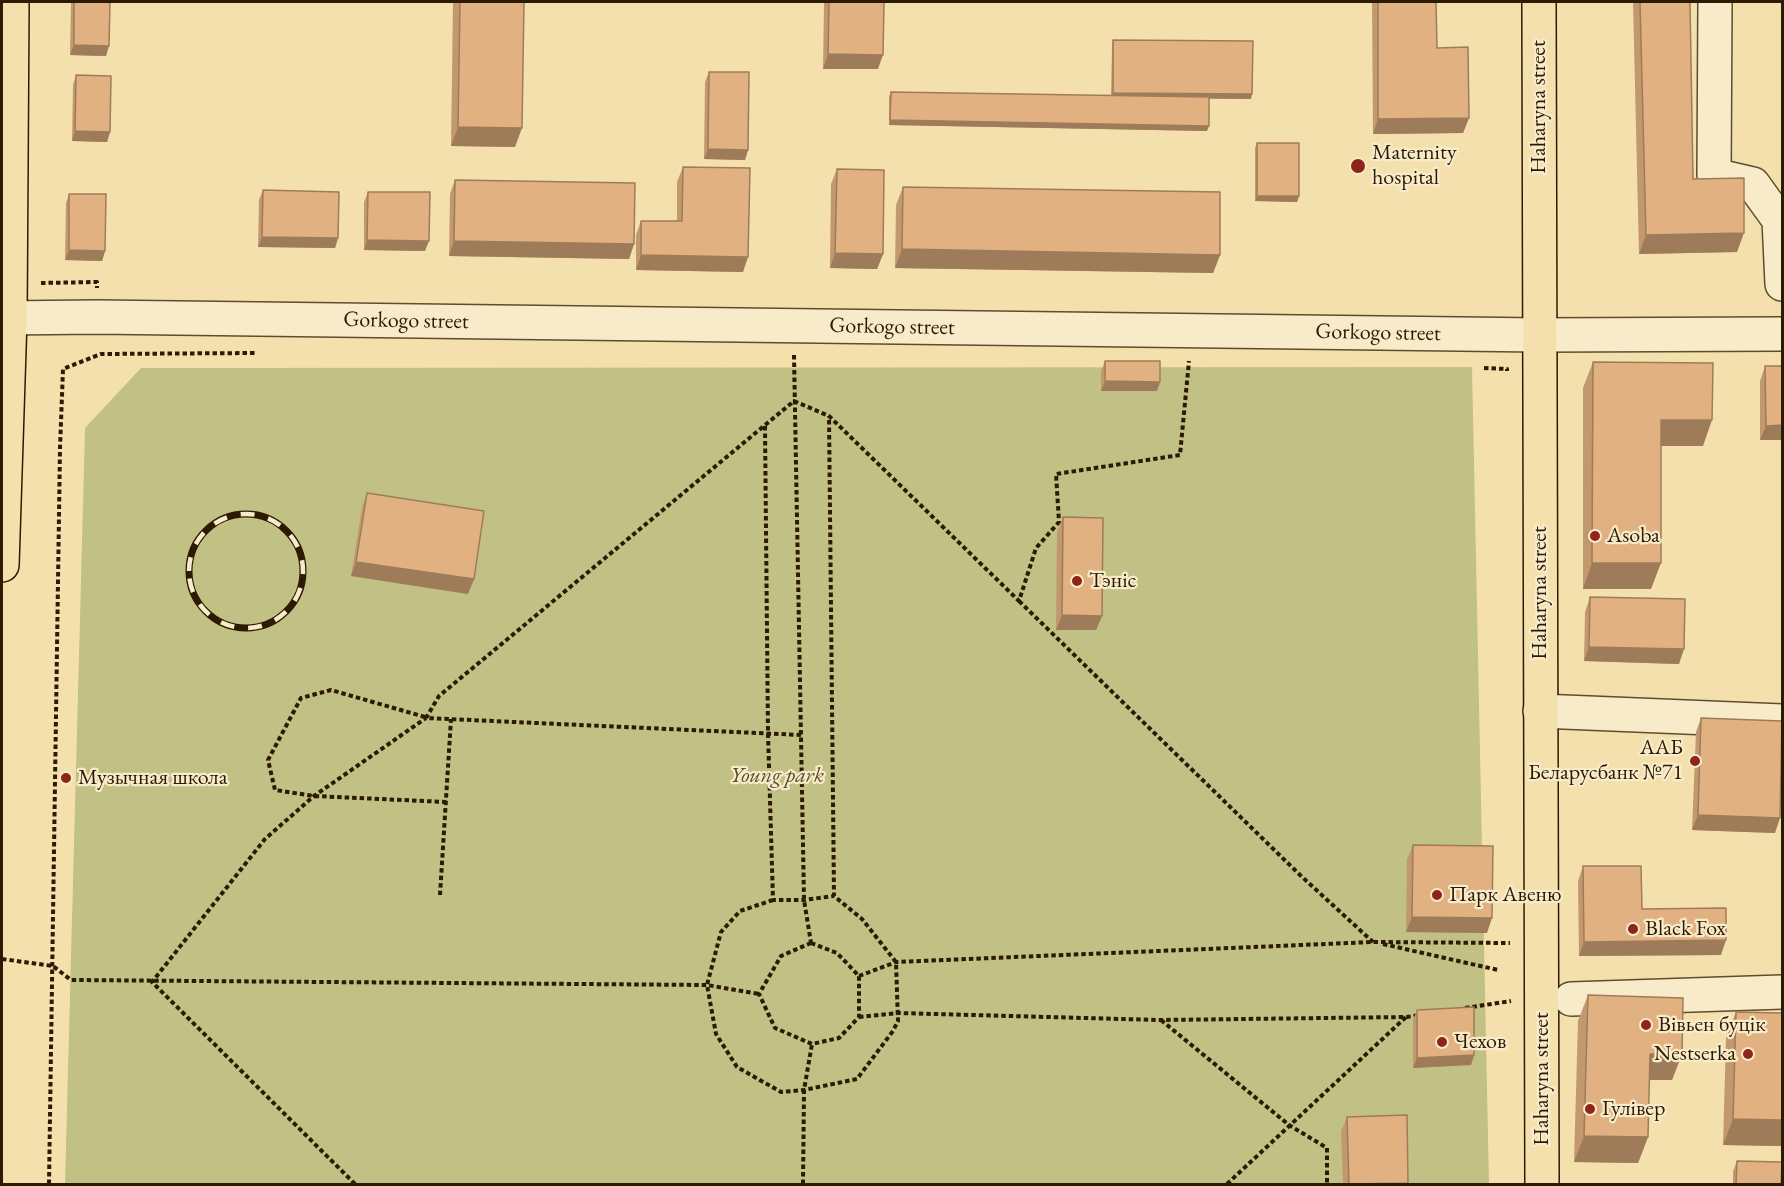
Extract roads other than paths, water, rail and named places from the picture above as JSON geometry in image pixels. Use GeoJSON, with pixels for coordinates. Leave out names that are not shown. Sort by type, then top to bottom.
{"type":"FeatureCollection","features":[{"type":"Feature","properties":{"kind":"main road"},"geometry":{"type":"LineString","coordinates":[[2,565],[12,2]]}},
{"type":"Feature","properties":{"kind":"main road","name":"Haharyna street"},"geometry":{"type":"LineString","coordinates":[[1539,2],[1542,1185]]}},
{"type":"Feature","properties":{"kind":"street"},"geometry":{"type":"LineString","coordinates":[[1715,2],[1714,175],[1753,184],[1779,220],[1782,284]]}},
{"type":"Feature","properties":{"kind":"street"},"geometry":{"type":"LineString","coordinates":[[1781,334],[1782,299]]}},
{"type":"Feature","properties":{"kind":"street","name":"Gorkogo street"},"geometry":{"type":"LineString","coordinates":[[6,318],[97,317],[1540,335],[1781,334]]}},
{"type":"Feature","properties":{"kind":"street"},"geometry":{"type":"LineString","coordinates":[[1540,711],[1782,722]]}},
{"type":"Feature","properties":{"kind":"street"},"geometry":{"type":"LineString","coordinates":[[1571,999],[1782,992]]}},
{"type":"Feature","properties":{"kind":"railway"},"geometry":{"type":"LineString","coordinates":[[246,514],[268,518],[287,530],[299,549],[303,571],[299,593],[287,612],[268,624],[246,628],[224,624],[205,612],[193,593],[189,571],[193,549],[205,530],[224,518],[246,514]]}},
{"type":"Feature","properties":{"kind":"place","name":"Maternity hospital"},"geometry":{"type":"Point","coordinates":[1358,166]}},
{"type":"Feature","properties":{"kind":"place","name":"Asoba"},"geometry":{"type":"Point","coordinates":[1595,536]}},
{"type":"Feature","properties":{"kind":"place","name":"Тэніс"},"geometry":{"type":"Point","coordinates":[1077,581]}},
{"type":"Feature","properties":{"kind":"place","name":"ААБ Беларусбанк №71"},"geometry":{"type":"Point","coordinates":[1695,761]}},
{"type":"Feature","properties":{"kind":"place","name":"Музычная школа"},"geometry":{"type":"Point","coordinates":[66,778]}},
{"type":"Feature","properties":{"kind":"place","name":"Парк Авеню"},"geometry":{"type":"Point","coordinates":[1437,895]}},
{"type":"Feature","properties":{"kind":"place","name":"Black Fox"},"geometry":{"type":"Point","coordinates":[1633,929]}},
{"type":"Feature","properties":{"kind":"place","name":"Вівьен буцік"},"geometry":{"type":"Point","coordinates":[1646,1025]}},
{"type":"Feature","properties":{"kind":"place","name":"Чехов"},"geometry":{"type":"Point","coordinates":[1442,1042]}},
{"type":"Feature","properties":{"kind":"place","name":"Nestserka"},"geometry":{"type":"Point","coordinates":[1748,1054]}},
{"type":"Feature","properties":{"kind":"place","name":"Гулівер"},"geometry":{"type":"Point","coordinates":[1590,1109]}},
{"type":"Feature","properties":{"kind":"park label","name":"Young park"},"geometry":{"type":"Point","coordinates":[777,776]}}]}
